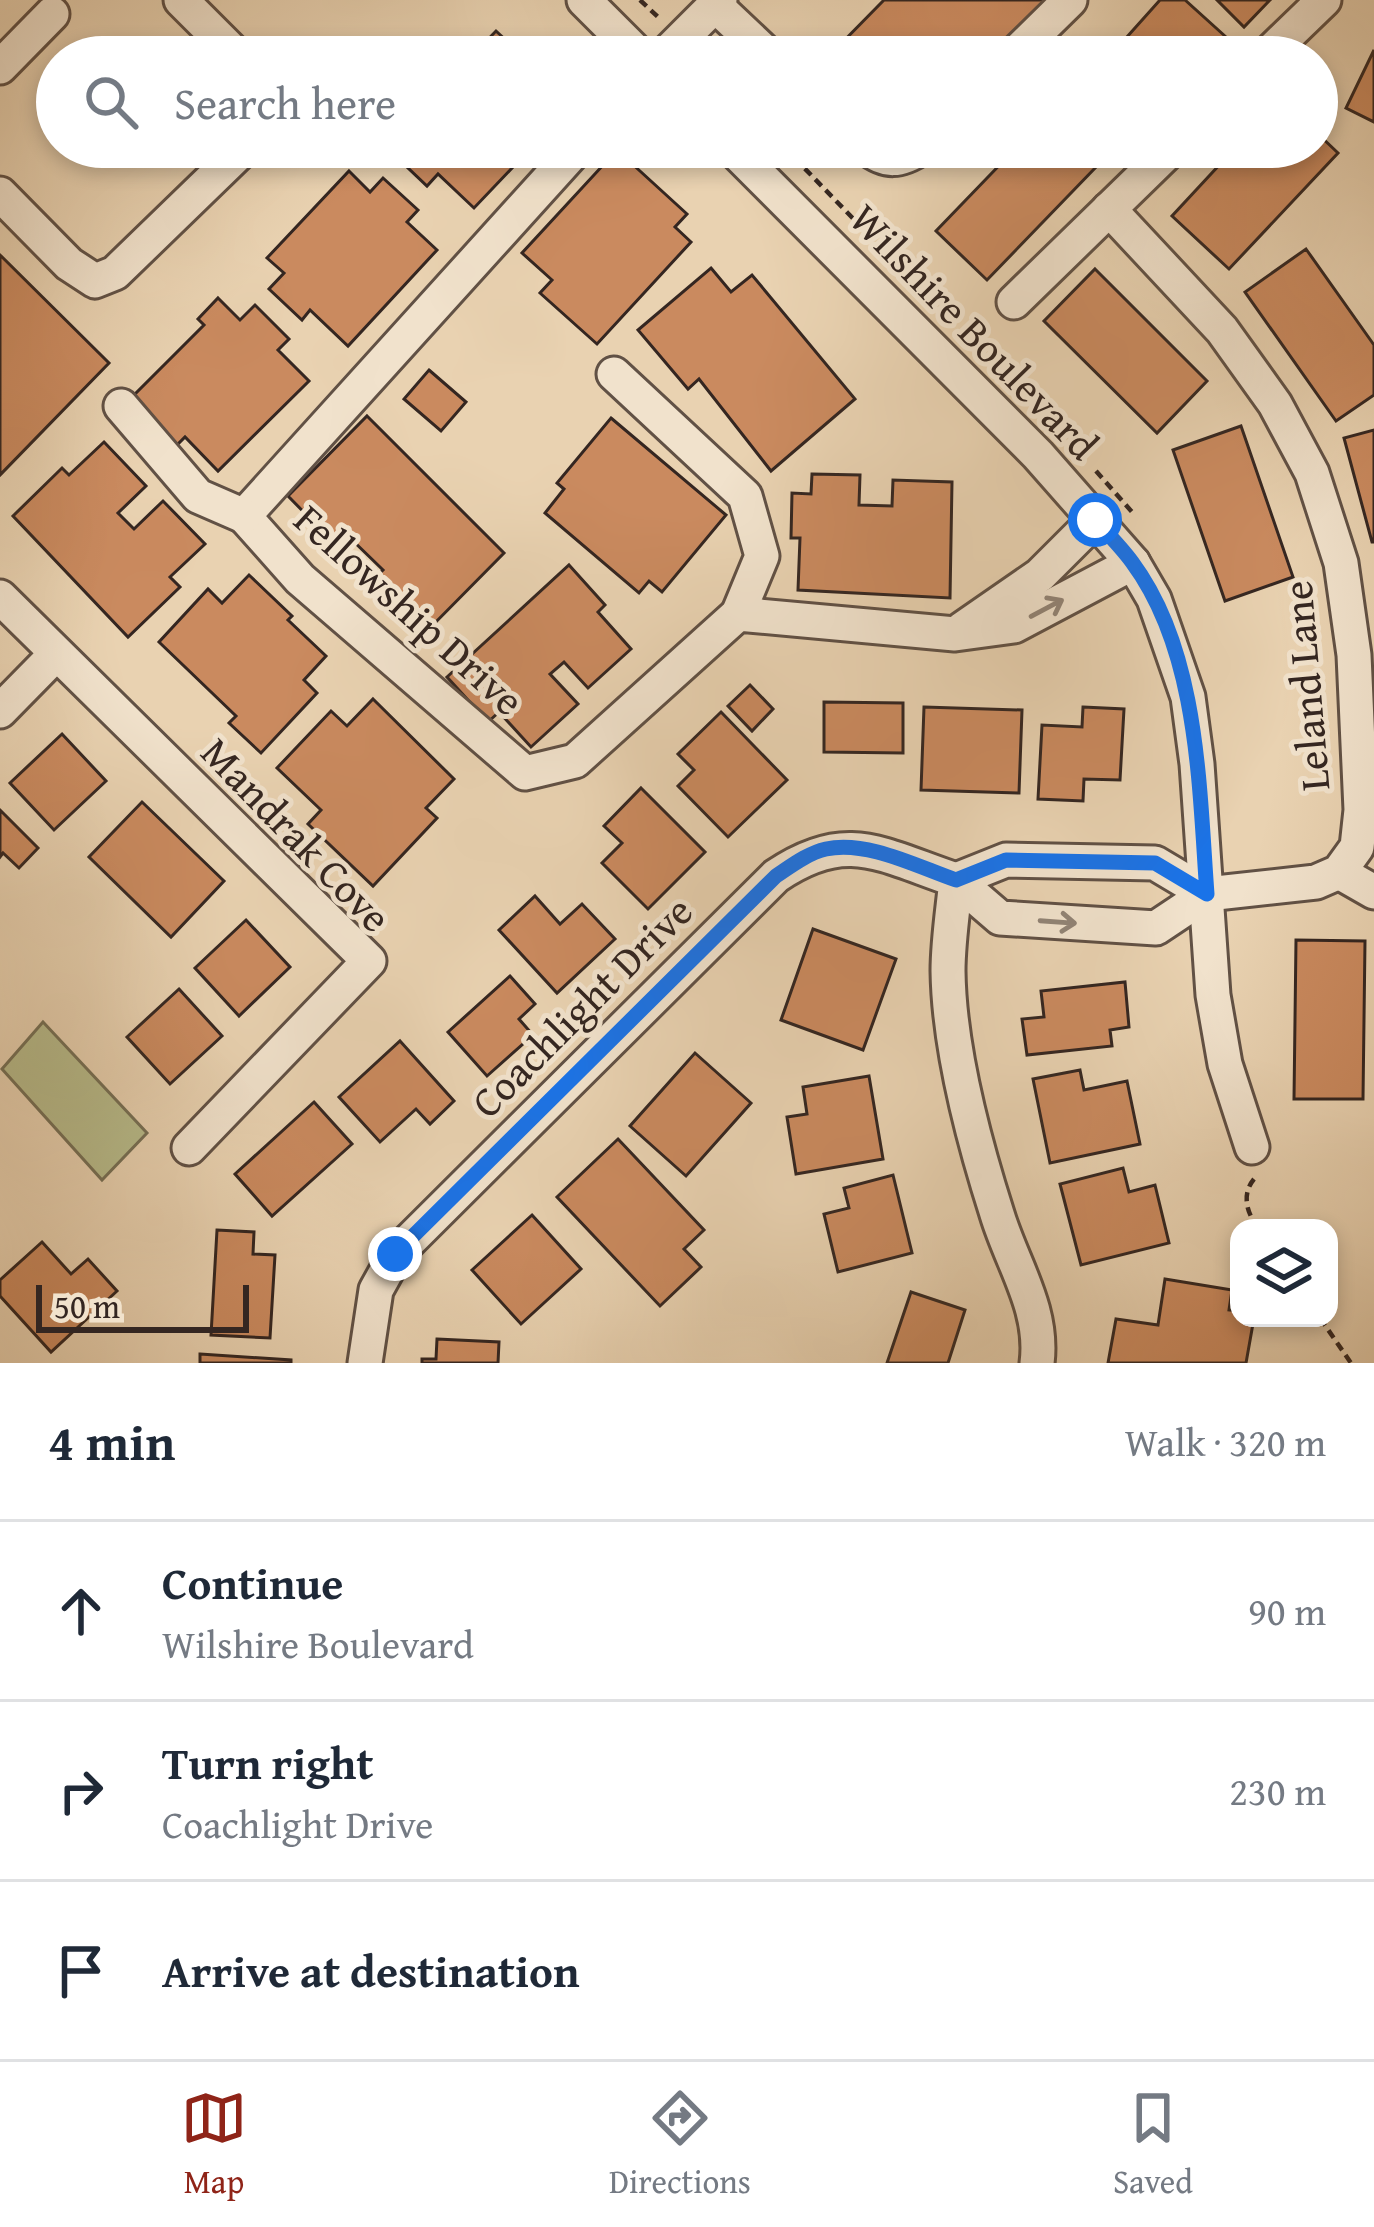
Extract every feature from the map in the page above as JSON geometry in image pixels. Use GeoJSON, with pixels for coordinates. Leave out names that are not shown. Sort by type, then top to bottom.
{"type":"FeatureCollection","features":[{"type":"Feature","properties":{"kind":"street"},"geometry":{"type":"LineString","coordinates":[[181,0],[217,36]]}},
{"type":"Feature","properties":{"kind":"street"},"geometry":{"type":"LineString","coordinates":[[584,0],[619,36]]}},
{"type":"Feature","properties":{"kind":"street"},"geometry":{"type":"LineString","coordinates":[[1033,36],[1070,0]]}},
{"type":"Feature","properties":{"kind":"street"},"geometry":{"type":"LineString","coordinates":[[1287,36],[1324,0]]}},
{"type":"Feature","properties":{"kind":"street"},"geometry":{"type":"LineString","coordinates":[[684,36],[718,2],[750,36]]}},
{"type":"Feature","properties":{"kind":"street"},"geometry":{"type":"LineString","coordinates":[[0,67],[49,5]]}},
{"type":"Feature","properties":{"kind":"street"},"geometry":{"type":"LineString","coordinates":[[0,194],[69,264],[95,281],[115,273],[223,168]]}},
{"type":"Feature","properties":{"kind":"street","name":"Fellowship Drive"},"geometry":{"type":"LineString","coordinates":[[559,168],[244,516],[300,579],[525,773],[575,761],[738,614]]}},
{"type":"Feature","properties":{"kind":"street","name":"Wilshire Boulevard"},"geometry":{"type":"LineString","coordinates":[[751,168],[1038,454],[1133,562],[1154,599],[1188,697],[1213,994],[1221,1041],[1252,1147]]}},
{"type":"Feature","properties":{"kind":"street"},"geometry":{"type":"LineString","coordinates":[[1014,302],[1151,168]]}},
{"type":"Feature","properties":{"kind":"street","name":"Leland Lane"},"geometry":{"type":"LineString","coordinates":[[1109,209],[1222,330],[1275,404],[1312,472],[1341,563],[1354,655],[1361,810],[1357,847],[1339,872]]}},
{"type":"Feature","properties":{"kind":"street"},"geometry":{"type":"LineString","coordinates":[[614,374],[745,496],[762,556],[738,614],[955,634],[1014,626],[1133,562]]}},
{"type":"Feature","properties":{"kind":"street"},"geometry":{"type":"LineString","coordinates":[[121,406],[198,496],[244,516]]}},
{"type":"Feature","properties":{"kind":"street"},"geometry":{"type":"LineString","coordinates":[[955,634],[1040,575],[1095,520]]}},
{"type":"Feature","properties":{"kind":"street"},"geometry":{"type":"LineString","coordinates":[[0,597],[55,655],[0,711]]}},
{"type":"Feature","properties":{"kind":"street","name":"Mandrak Cove"},"geometry":{"type":"LineString","coordinates":[[55,655],[369,961],[189,1148]]}},
{"type":"Feature","properties":{"kind":"street","name":"Coachlight Drive"},"geometry":{"type":"LineString","coordinates":[[365,1363],[376,1290],[395,1254],[776,876],[801,859],[829,848],[870,851],[956,880],[1000,918],[1156,928],[1207,894]]}},
{"type":"Feature","properties":{"kind":"street"},"geometry":{"type":"LineString","coordinates":[[1037,1363],[1040,1342],[1032,1304],[997,1216],[954,1028],[948,971],[956,880],[1006,860],[1155,863],[1207,894],[1316,882],[1339,872],[1374,892]]}},
{"type":"Feature","properties":{"kind":"path"},"geometry":{"type":"LineString","coordinates":[[1252,1147],[1264,1171],[1250,1184],[1246,1196],[1252,1219]]}},
{"type":"Feature","properties":{"kind":"path"},"geometry":{"type":"LineString","coordinates":[[1326,1327],[1352,1363]]}},
{"type":"Feature","properties":{"kind":"green space"},"geometry":{"type":"Polygon","coordinates":[[[43,1022],[147,1133],[102,1180],[2,1069],[43,1022]]]}},
{"type":"Feature","properties":{"kind":"building"},"geometry":{"type":"Polygon","coordinates":[[[884,0],[1047,0],[1012,36],[849,36],[884,0]]]}},
{"type":"Feature","properties":{"kind":"building"},"geometry":{"type":"Polygon","coordinates":[[[1160,0],[1185,0],[1225,36],[1128,36],[1160,0]]]}},
{"type":"Feature","properties":{"kind":"building"},"geometry":{"type":"Polygon","coordinates":[[[1217,0],[1270,0],[1244,27],[1217,0]]]}},
{"type":"Feature","properties":{"kind":"building"},"geometry":{"type":"Polygon","coordinates":[[[1374,50],[1374,122],[1346,108],[1374,50]]]}},
{"type":"Feature","properties":{"kind":"building"},"geometry":{"type":"Polygon","coordinates":[[[408,168],[512,168],[474,208],[438,174],[427,186],[408,168]]]}},
{"type":"Feature","properties":{"kind":"building"},"geometry":{"type":"Polygon","coordinates":[[[600,168],[637,168],[687,214],[675,227],[691,242],[597,344],[540,293],[552,280],[522,253],[600,168]]]}},
{"type":"Feature","properties":{"kind":"building"},"geometry":{"type":"Polygon","coordinates":[[[997,168],[1095,168],[987,280],[936,231],[997,168]]]}},
{"type":"Feature","properties":{"kind":"building"},"geometry":{"type":"Polygon","coordinates":[[[1217,168],[1324,168],[1229,269],[1172,216],[1217,168]]]}},
{"type":"Feature","properties":{"kind":"building"},"geometry":{"type":"Polygon","coordinates":[[[349,171],[370,192],[383,178],[418,210],[407,222],[437,250],[348,346],[310,310],[302,320],[269,289],[284,273],[267,258],[349,171]]]}},
{"type":"Feature","properties":{"kind":"building"},"geometry":{"type":"Polygon","coordinates":[[[1306,249],[1374,345],[1374,395],[1336,421],[1245,292],[1306,249]]]}},
{"type":"Feature","properties":{"kind":"building"},"geometry":{"type":"Polygon","coordinates":[[[0,255],[109,363],[0,475],[0,255]]]}},
{"type":"Feature","properties":{"kind":"building"},"geometry":{"type":"Polygon","coordinates":[[[711,268],[731,292],[752,275],[855,399],[771,471],[699,379],[688,389],[638,330],[711,268]]]}},
{"type":"Feature","properties":{"kind":"building"},"geometry":{"type":"Polygon","coordinates":[[[1095,269],[1207,381],[1157,433],[1044,321],[1095,269]]]}},
{"type":"Feature","properties":{"kind":"building"},"geometry":{"type":"Polygon","coordinates":[[[218,298],[240,320],[255,305],[289,339],[278,350],[309,381],[218,471],[185,437],[172,450],[126,403],[204,325],[198,319],[218,298]]]}},
{"type":"Feature","properties":{"kind":"building"},"geometry":{"type":"Polygon","coordinates":[[[429,370],[466,402],[441,431],[404,399],[429,370]]]}},
{"type":"Feature","properties":{"kind":"building"},"geometry":{"type":"Polygon","coordinates":[[[367,416],[504,553],[426,632],[373,580],[383,570],[348,536],[337,546],[288,496],[367,416]]]}},
{"type":"Feature","properties":{"kind":"building"},"geometry":{"type":"Polygon","coordinates":[[[611,418],[726,515],[662,592],[649,581],[639,593],[545,513],[564,489],[557,483],[611,418]]]}},
{"type":"Feature","properties":{"kind":"building"},"geometry":{"type":"Polygon","coordinates":[[[1241,426],[1293,577],[1225,601],[1173,450],[1241,426]]]}},
{"type":"Feature","properties":{"kind":"building"},"geometry":{"type":"Polygon","coordinates":[[[1374,430],[1374,542],[1372,542],[1344,438],[1374,430]]]}},
{"type":"Feature","properties":{"kind":"building"},"geometry":{"type":"Polygon","coordinates":[[[104,442],[146,486],[118,513],[134,529],[163,501],[205,544],[170,577],[180,587],[128,637],[13,516],[62,468],[69,475],[104,442]]]}},
{"type":"Feature","properties":{"kind":"building"},"geometry":{"type":"Polygon","coordinates":[[[812,474],[860,475],[859,505],[892,506],[893,480],[952,482],[950,598],[798,590],[800,538],[791,538],[792,493],[811,494],[812,474]]]}},
{"type":"Feature","properties":{"kind":"building"},"geometry":{"type":"Polygon","coordinates":[[[569,565],[605,605],[598,612],[631,649],[588,688],[564,662],[550,674],[578,704],[531,747],[499,712],[488,722],[447,677],[569,565]]]}},
{"type":"Feature","properties":{"kind":"building"},"geometry":{"type":"Polygon","coordinates":[[[249,575],[326,656],[304,680],[317,693],[261,753],[229,723],[236,716],[159,642],[208,589],[222,603],[249,575]]]}},
{"type":"Feature","properties":{"kind":"building"},"geometry":{"type":"Polygon","coordinates":[[[750,685],[773,709],[752,731],[728,706],[750,685]]]}},
{"type":"Feature","properties":{"kind":"building"},"geometry":{"type":"Polygon","coordinates":[[[373,699],[454,779],[426,808],[437,818],[373,886],[308,824],[321,810],[277,768],[331,711],[347,726],[373,699]]]}},
{"type":"Feature","properties":{"kind":"building"},"geometry":{"type":"Polygon","coordinates":[[[824,702],[903,703],[903,753],[824,752],[824,702]]]}},
{"type":"Feature","properties":{"kind":"building"},"geometry":{"type":"Polygon","coordinates":[[[924,707],[1022,710],[1019,793],[921,790],[924,707]]]}},
{"type":"Feature","properties":{"kind":"building"},"geometry":{"type":"Polygon","coordinates":[[[1083,707],[1124,709],[1120,780],[1084,779],[1083,801],[1038,799],[1042,725],[1082,727],[1083,707]]]}},
{"type":"Feature","properties":{"kind":"building"},"geometry":{"type":"Polygon","coordinates":[[[721,712],[787,780],[728,837],[678,786],[694,770],[678,754],[721,712]]]}},
{"type":"Feature","properties":{"kind":"building"},"geometry":{"type":"Polygon","coordinates":[[[62,734],[106,781],[54,830],[10,783],[62,734]]]}},
{"type":"Feature","properties":{"kind":"building"},"geometry":{"type":"Polygon","coordinates":[[[641,788],[705,852],[648,909],[602,863],[622,843],[604,826],[641,788]]]}},
{"type":"Feature","properties":{"kind":"building"},"geometry":{"type":"Polygon","coordinates":[[[142,802],[224,881],[171,937],[89,857],[142,802]]]}},
{"type":"Feature","properties":{"kind":"building"},"geometry":{"type":"Polygon","coordinates":[[[0,810],[38,848],[19,868],[3,853],[0,857],[0,810]]]}},
{"type":"Feature","properties":{"kind":"building"},"geometry":{"type":"Polygon","coordinates":[[[535,896],[560,924],[582,904],[615,939],[557,993],[499,930],[535,896]]]}},
{"type":"Feature","properties":{"kind":"building"},"geometry":{"type":"Polygon","coordinates":[[[246,920],[290,967],[239,1016],[195,968],[246,920]]]}},
{"type":"Feature","properties":{"kind":"building"},"geometry":{"type":"Polygon","coordinates":[[[813,929],[896,959],[863,1050],[781,1020],[813,929]]]}},
{"type":"Feature","properties":{"kind":"building"},"geometry":{"type":"Polygon","coordinates":[[[1296,940],[1365,941],[1363,1099],[1294,1099],[1296,940]]]}},
{"type":"Feature","properties":{"kind":"building"},"geometry":{"type":"Polygon","coordinates":[[[510,976],[535,1004],[519,1019],[533,1035],[487,1076],[448,1032],[510,976]]]}},
{"type":"Feature","properties":{"kind":"building"},"geometry":{"type":"Polygon","coordinates":[[[1125,982],[1129,1027],[1110,1030],[1112,1046],[1027,1055],[1022,1019],[1044,1017],[1041,991],[1125,982]]]}},
{"type":"Feature","properties":{"kind":"building"},"geometry":{"type":"Polygon","coordinates":[[[179,989],[222,1036],[170,1084],[127,1037],[179,989]]]}},
{"type":"Feature","properties":{"kind":"building"},"geometry":{"type":"Polygon","coordinates":[[[400,1041],[454,1101],[430,1124],[416,1109],[380,1142],[339,1097],[400,1041]]]}},
{"type":"Feature","properties":{"kind":"building"},"geometry":{"type":"Polygon","coordinates":[[[695,1053],[751,1103],[686,1176],[630,1126],[695,1053]]]}},
{"type":"Feature","properties":{"kind":"building"},"geometry":{"type":"Polygon","coordinates":[[[1080,1070],[1084,1090],[1127,1081],[1140,1144],[1050,1163],[1033,1079],[1080,1070]]]}},
{"type":"Feature","properties":{"kind":"building"},"geometry":{"type":"Polygon","coordinates":[[[869,1076],[883,1159],[796,1174],[787,1117],[807,1114],[803,1087],[869,1076]]]}},
{"type":"Feature","properties":{"kind":"building"},"geometry":{"type":"Polygon","coordinates":[[[314,1102],[352,1144],[272,1216],[235,1174],[314,1102]]]}},
{"type":"Feature","properties":{"kind":"building"},"geometry":{"type":"Polygon","coordinates":[[[618,1139],[704,1230],[684,1249],[701,1267],[660,1306],[557,1197],[618,1139]]]}},
{"type":"Feature","properties":{"kind":"building"},"geometry":{"type":"Polygon","coordinates":[[[1123,1168],[1129,1192],[1155,1185],[1169,1243],[1081,1265],[1060,1184],[1123,1168]]]}},
{"type":"Feature","properties":{"kind":"building"},"geometry":{"type":"Polygon","coordinates":[[[893,1175],[912,1253],[838,1272],[824,1214],[849,1208],[844,1188],[893,1175]]]}},
{"type":"Feature","properties":{"kind":"building"},"geometry":{"type":"Polygon","coordinates":[[[532,1215],[581,1269],[521,1324],[472,1270],[532,1215]]]}},
{"type":"Feature","properties":{"kind":"building"},"geometry":{"type":"Polygon","coordinates":[[[217,1230],[254,1232],[253,1254],[275,1255],[270,1338],[211,1335],[217,1230]]]}},
{"type":"Feature","properties":{"kind":"building"},"geometry":{"type":"Polygon","coordinates":[[[42,1242],[71,1274],[88,1259],[117,1291],[51,1352],[0,1296],[0,1280],[42,1242]]]}},
{"type":"Feature","properties":{"kind":"building"},"geometry":{"type":"Polygon","coordinates":[[[1165,1279],[1230,1290],[1230,1327],[1252,1327],[1246,1363],[1108,1363],[1116,1319],[1158,1325],[1165,1279]]]}},
{"type":"Feature","properties":{"kind":"building"},"geometry":{"type":"Polygon","coordinates":[[[911,1292],[965,1310],[948,1363],[887,1363],[911,1292]]]}},
{"type":"Feature","properties":{"kind":"building"},"geometry":{"type":"Polygon","coordinates":[[[437,1339],[499,1342],[498,1363],[422,1363],[422,1359],[436,1359],[437,1339]]]}},
{"type":"Feature","properties":{"kind":"building"},"geometry":{"type":"Polygon","coordinates":[[[200,1354],[291,1360],[291,1363],[200,1363],[200,1354]]]}},
{"type":"Feature","properties":{"kind":"route"},"geometry":{"type":"LineString","coordinates":[[395,1254],[776,876],[801,859],[829,848],[870,851],[956,880],[1006,860],[1155,863],[1207,894],[1188,697],[1154,599],[1133,562],[1095,520]]}}]}
